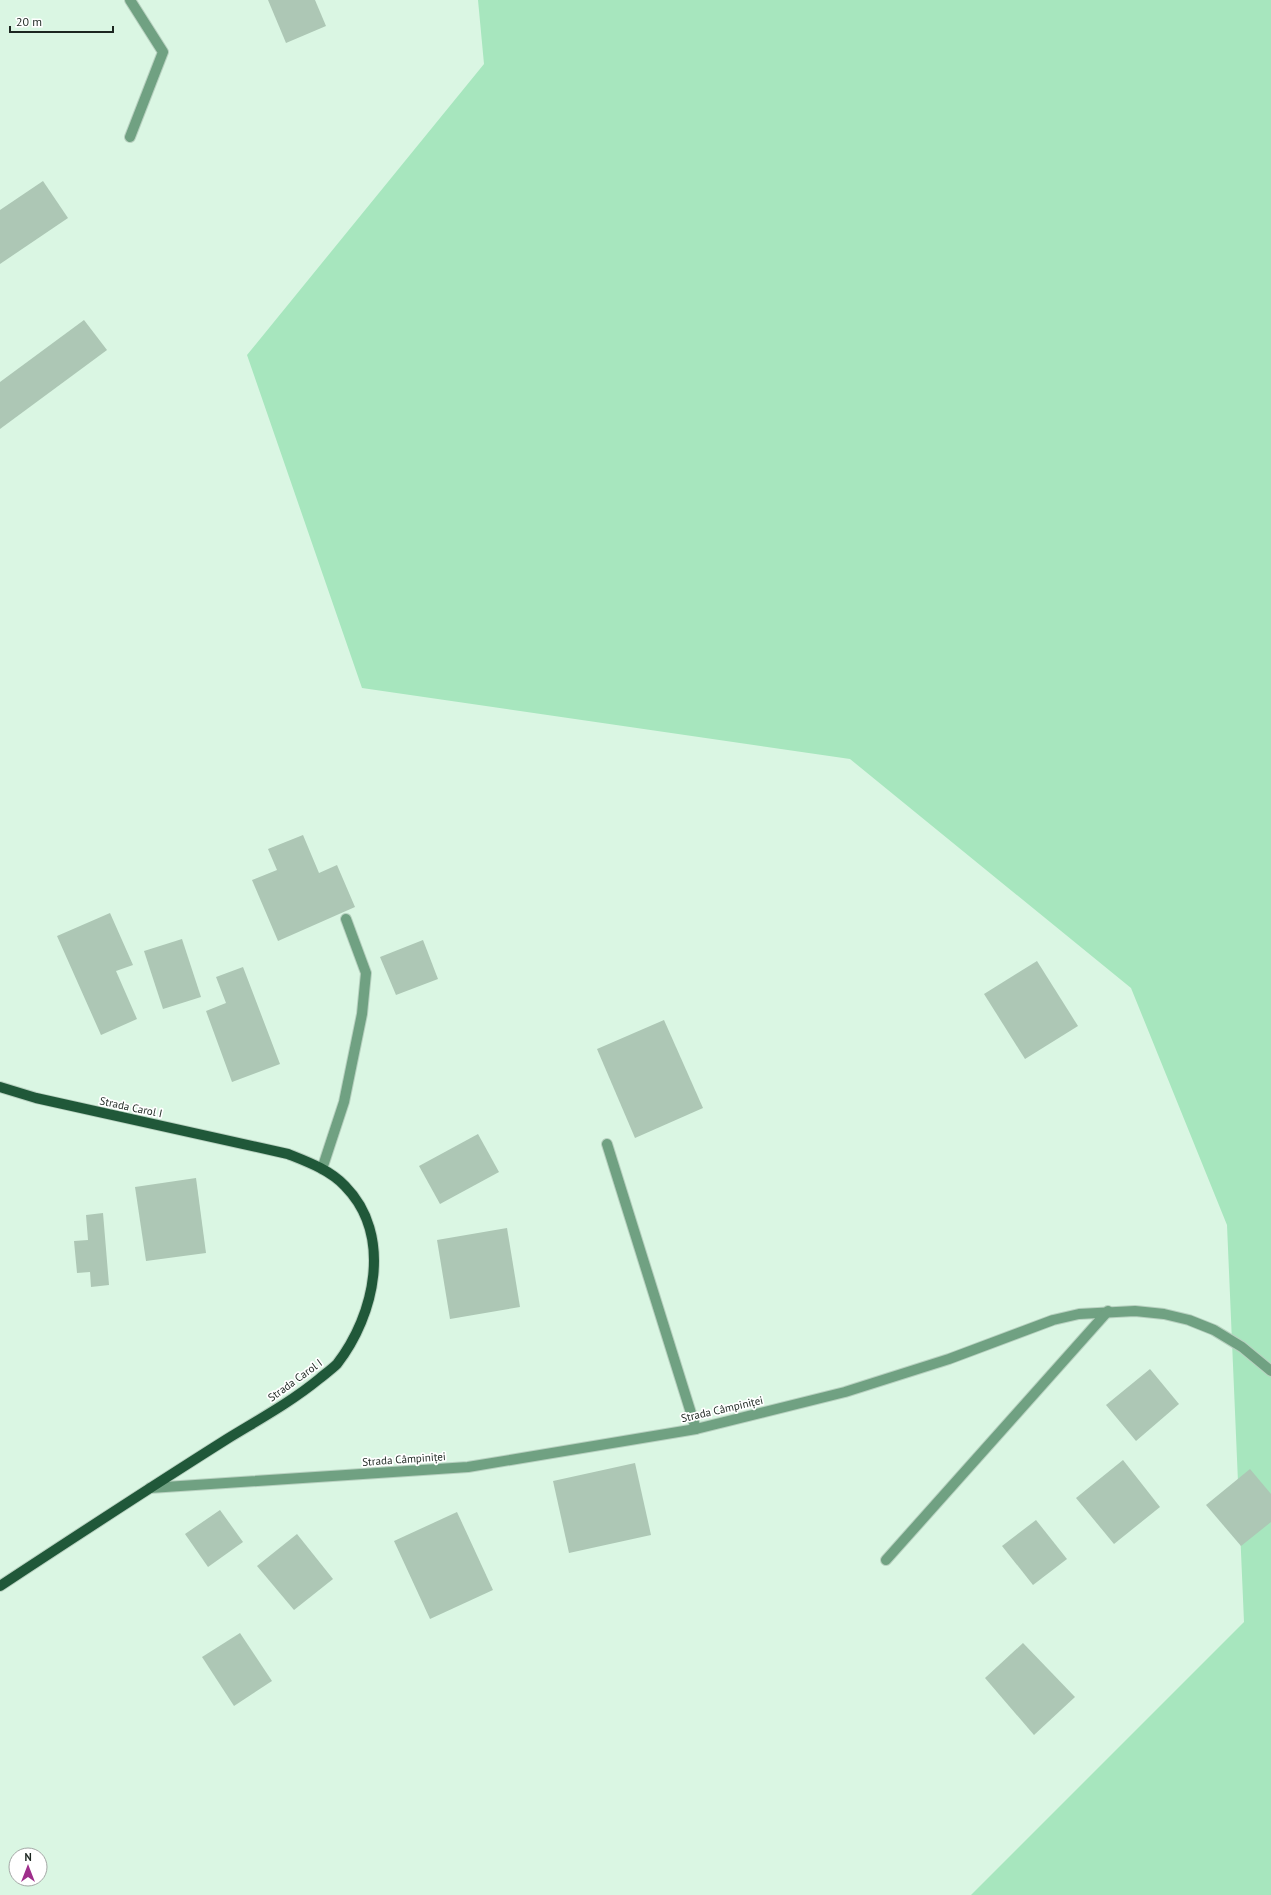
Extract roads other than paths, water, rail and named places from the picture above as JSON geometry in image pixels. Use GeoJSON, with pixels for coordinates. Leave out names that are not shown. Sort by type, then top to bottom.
{"type":"FeatureCollection","features":[{"type":"Feature","properties":{"kind":"main road","name":"Strada Carol I"},"geometry":{"type":"LineString","coordinates":[[0,1087],[43,1099],[288,1154],[322,1169],[345,1186],[364,1211],[373,1243],[374,1281],[360,1328],[336,1365],[302,1393],[150,1488],[0,1586]]}},
{"type":"Feature","properties":{"kind":"street"},"geometry":{"type":"LineString","coordinates":[[130,0],[162,52],[130,137]]}},
{"type":"Feature","properties":{"kind":"street"},"geometry":{"type":"LineString","coordinates":[[322,1169],[344,1102],[362,1014],[366,973],[346,920]]}},
{"type":"Feature","properties":{"kind":"street"},"geometry":{"type":"LineString","coordinates":[[606,1144],[696,1429]]}},
{"type":"Feature","properties":{"kind":"street","name":"Strada Câmpiniței"},"geometry":{"type":"LineString","coordinates":[[150,1488],[468,1467],[696,1429],[845,1392],[950,1359],[1052,1320],[1079,1314],[1135,1310],[1164,1314],[1189,1320],[1214,1330],[1242,1346],[1271,1371]]}},
{"type":"Feature","properties":{"kind":"street"},"geometry":{"type":"LineString","coordinates":[[886,1560],[1108,1311]]}}]}
